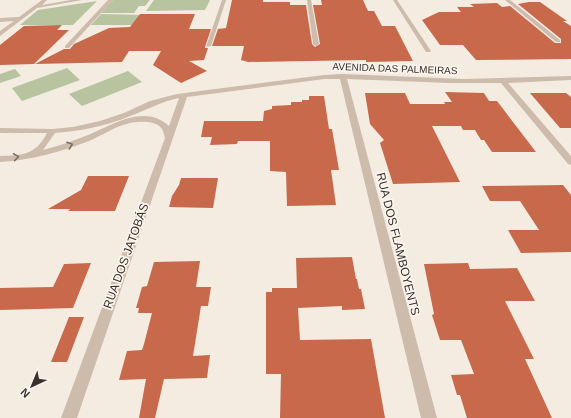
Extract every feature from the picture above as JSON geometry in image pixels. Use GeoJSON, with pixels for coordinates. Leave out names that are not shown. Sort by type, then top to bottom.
{"type":"FeatureCollection","features":[{"type":"Feature","properties":{"kind":"street"},"geometry":{"type":"LineString","coordinates":[[0,34],[45,0]]}},
{"type":"Feature","properties":{"kind":"street"},"geometry":{"type":"LineString","coordinates":[[35,7],[80,0]]}},
{"type":"Feature","properties":{"kind":"street"},"geometry":{"type":"LineString","coordinates":[[67,47],[111,0]]}},
{"type":"Feature","properties":{"kind":"street"},"geometry":{"type":"LineString","coordinates":[[208,46],[224,0]]}},
{"type":"Feature","properties":{"kind":"street"},"geometry":{"type":"LineString","coordinates":[[309,0],[316,44]]}},
{"type":"Feature","properties":{"kind":"street"},"geometry":{"type":"LineString","coordinates":[[395,0],[428,51]]}},
{"type":"Feature","properties":{"kind":"street"},"geometry":{"type":"LineString","coordinates":[[507,0],[558,41]]}},
{"type":"Feature","properties":{"kind":"street"},"geometry":{"type":"LineString","coordinates":[[0,20],[18,19]]}},
{"type":"Feature","properties":{"kind":"street","name":"AVENIDA DAS PALMEIRAS"},"geometry":{"type":"LineString","coordinates":[[1,130],[52,131],[73,129],[102,123],[127,115],[153,103],[195,95],[292,81],[343,76],[449,81],[503,81],[571,78]]}},
{"type":"Feature","properties":{"kind":"street","name":"RUA DOS FLAMBOYENTS"},"geometry":{"type":"LineString","coordinates":[[343,76],[428,418]]}},
{"type":"Feature","properties":{"kind":"street"},"geometry":{"type":"LineString","coordinates":[[503,81],[571,162]]}},
{"type":"Feature","properties":{"kind":"street","name":"AVENIDA DAS PALMEIRAS"},"geometry":{"type":"LineString","coordinates":[[0,159],[32,155],[71,145],[180,98]]}},
{"type":"Feature","properties":{"kind":"street","name":"RUA DOS JATOBÁS"},"geometry":{"type":"LineString","coordinates":[[69,418],[180,98]]}},
{"type":"Feature","properties":{"kind":"street","name":"AVENIDA DAS PALMEIRAS"},"geometry":{"type":"LineString","coordinates":[[130,120],[150,120],[167,133]]}},
{"type":"Feature","properties":{"kind":"street"},"geometry":{"type":"LineString","coordinates":[[32,155],[42,147],[52,131]]}},
{"type":"Feature","properties":{"kind":"green space"},"geometry":{"type":"Polygon","coordinates":[[[113,0],[150,0],[145,6],[139,6],[134,13],[101,13],[113,0]]]}},
{"type":"Feature","properties":{"kind":"green space"},"geometry":{"type":"Polygon","coordinates":[[[154,0],[210,0],[205,10],[146,11],[154,0]]]}},
{"type":"Feature","properties":{"kind":"green space"},"geometry":{"type":"Polygon","coordinates":[[[97,1],[73,25],[20,25],[38,10],[97,1]]]}},
{"type":"Feature","properties":{"kind":"green space"},"geometry":{"type":"Polygon","coordinates":[[[101,14],[144,15],[136,25],[91,25],[101,14]]]}},
{"type":"Feature","properties":{"kind":"green space"},"geometry":{"type":"Polygon","coordinates":[[[67,68],[80,80],[22,101],[12,88],[67,68]]]}},
{"type":"Feature","properties":{"kind":"green space"},"geometry":{"type":"Polygon","coordinates":[[[15,69],[21,76],[0,83],[0,74],[15,69]]]}},
{"type":"Feature","properties":{"kind":"green space"},"geometry":{"type":"Polygon","coordinates":[[[128,71],[142,82],[82,106],[69,94],[128,71]]]}},
{"type":"Feature","properties":{"kind":"building"},"geometry":{"type":"Polygon","coordinates":[[[232,0],[263,0],[263,2],[290,2],[290,5],[306,5],[312,44],[315,47],[320,44],[313,5],[322,5],[321,0],[363,0],[368,11],[374,11],[382,26],[395,26],[413,61],[366,62],[366,60],[248,62],[241,60],[244,46],[212,46],[218,29],[226,28],[232,0]]]}},
{"type":"Feature","properties":{"kind":"building"},"geometry":{"type":"Polygon","coordinates":[[[540,2],[567,21],[563,21],[571,26],[571,59],[476,60],[463,45],[440,45],[422,20],[439,12],[461,12],[457,7],[474,7],[470,4],[497,3],[502,7],[510,6],[555,43],[561,43],[561,39],[518,4],[540,2]]]}},
{"type":"Feature","properties":{"kind":"building"},"geometry":{"type":"Polygon","coordinates":[[[140,14],[195,14],[189,29],[211,29],[205,47],[208,48],[204,60],[189,61],[207,71],[181,83],[153,65],[161,51],[129,51],[122,62],[35,64],[64,49],[70,49],[74,44],[109,28],[130,27],[140,14]]]}},
{"type":"Feature","properties":{"kind":"building"},"geometry":{"type":"Polygon","coordinates":[[[62,25],[57,30],[69,30],[34,64],[0,65],[0,45],[24,26],[62,25]]]}},
{"type":"Feature","properties":{"kind":"building"},"geometry":{"type":"Polygon","coordinates":[[[445,92],[484,93],[489,101],[497,101],[536,152],[492,152],[484,140],[481,140],[475,130],[463,130],[461,126],[432,126],[460,182],[393,184],[380,143],[384,140],[370,124],[365,93],[405,93],[410,104],[445,104],[444,102],[452,102],[445,92]]]}},
{"type":"Feature","properties":{"kind":"building"},"geometry":{"type":"Polygon","coordinates":[[[530,93],[566,93],[571,97],[571,128],[560,128],[530,93]]]}},
{"type":"Feature","properties":{"kind":"building"},"geometry":{"type":"Polygon","coordinates":[[[309,96],[324,96],[329,129],[332,129],[339,170],[331,170],[336,205],[287,206],[286,172],[270,171],[270,141],[238,141],[237,144],[210,145],[212,137],[201,137],[204,121],[263,121],[264,111],[272,109],[272,106],[291,105],[291,102],[302,102],[302,100],[309,100],[309,96]]]}},
{"type":"Feature","properties":{"kind":"building"},"geometry":{"type":"Polygon","coordinates":[[[88,176],[129,176],[115,211],[68,211],[70,209],[48,209],[81,190],[88,176]]]}},
{"type":"Feature","properties":{"kind":"building"},"geometry":{"type":"Polygon","coordinates":[[[181,178],[218,178],[213,208],[169,207],[172,196],[179,185],[181,178]]]}},
{"type":"Feature","properties":{"kind":"building"},"geometry":{"type":"Polygon","coordinates":[[[563,185],[571,195],[571,252],[521,253],[508,230],[539,230],[520,201],[490,201],[482,186],[563,185]]]}},
{"type":"Feature","properties":{"kind":"building"},"geometry":{"type":"Polygon","coordinates":[[[352,257],[356,279],[359,289],[361,289],[365,309],[342,310],[342,306],[298,308],[300,340],[371,339],[385,418],[280,418],[281,374],[266,374],[266,292],[272,292],[272,288],[297,288],[296,258],[352,257]]]}},
{"type":"Feature","properties":{"kind":"building"},"geometry":{"type":"Polygon","coordinates":[[[200,261],[196,287],[211,287],[208,306],[201,306],[193,356],[210,355],[207,378],[164,379],[155,418],[139,418],[146,379],[119,380],[127,351],[142,350],[152,313],[138,313],[139,308],[136,308],[142,287],[147,286],[154,262],[200,261]]]}},
{"type":"Feature","properties":{"kind":"building"},"geometry":{"type":"Polygon","coordinates":[[[91,263],[73,308],[0,310],[0,288],[53,287],[64,264],[91,263]]]}},
{"type":"Feature","properties":{"kind":"building"},"geometry":{"type":"Polygon","coordinates":[[[468,263],[470,269],[517,268],[535,301],[505,301],[534,359],[525,359],[552,418],[467,418],[460,395],[457,395],[451,375],[474,374],[461,340],[440,340],[432,315],[434,314],[424,264],[468,263]]]}},
{"type":"Feature","properties":{"kind":"building"},"geometry":{"type":"Polygon","coordinates":[[[69,317],[84,317],[67,362],[51,362],[69,317]]]}}]}
